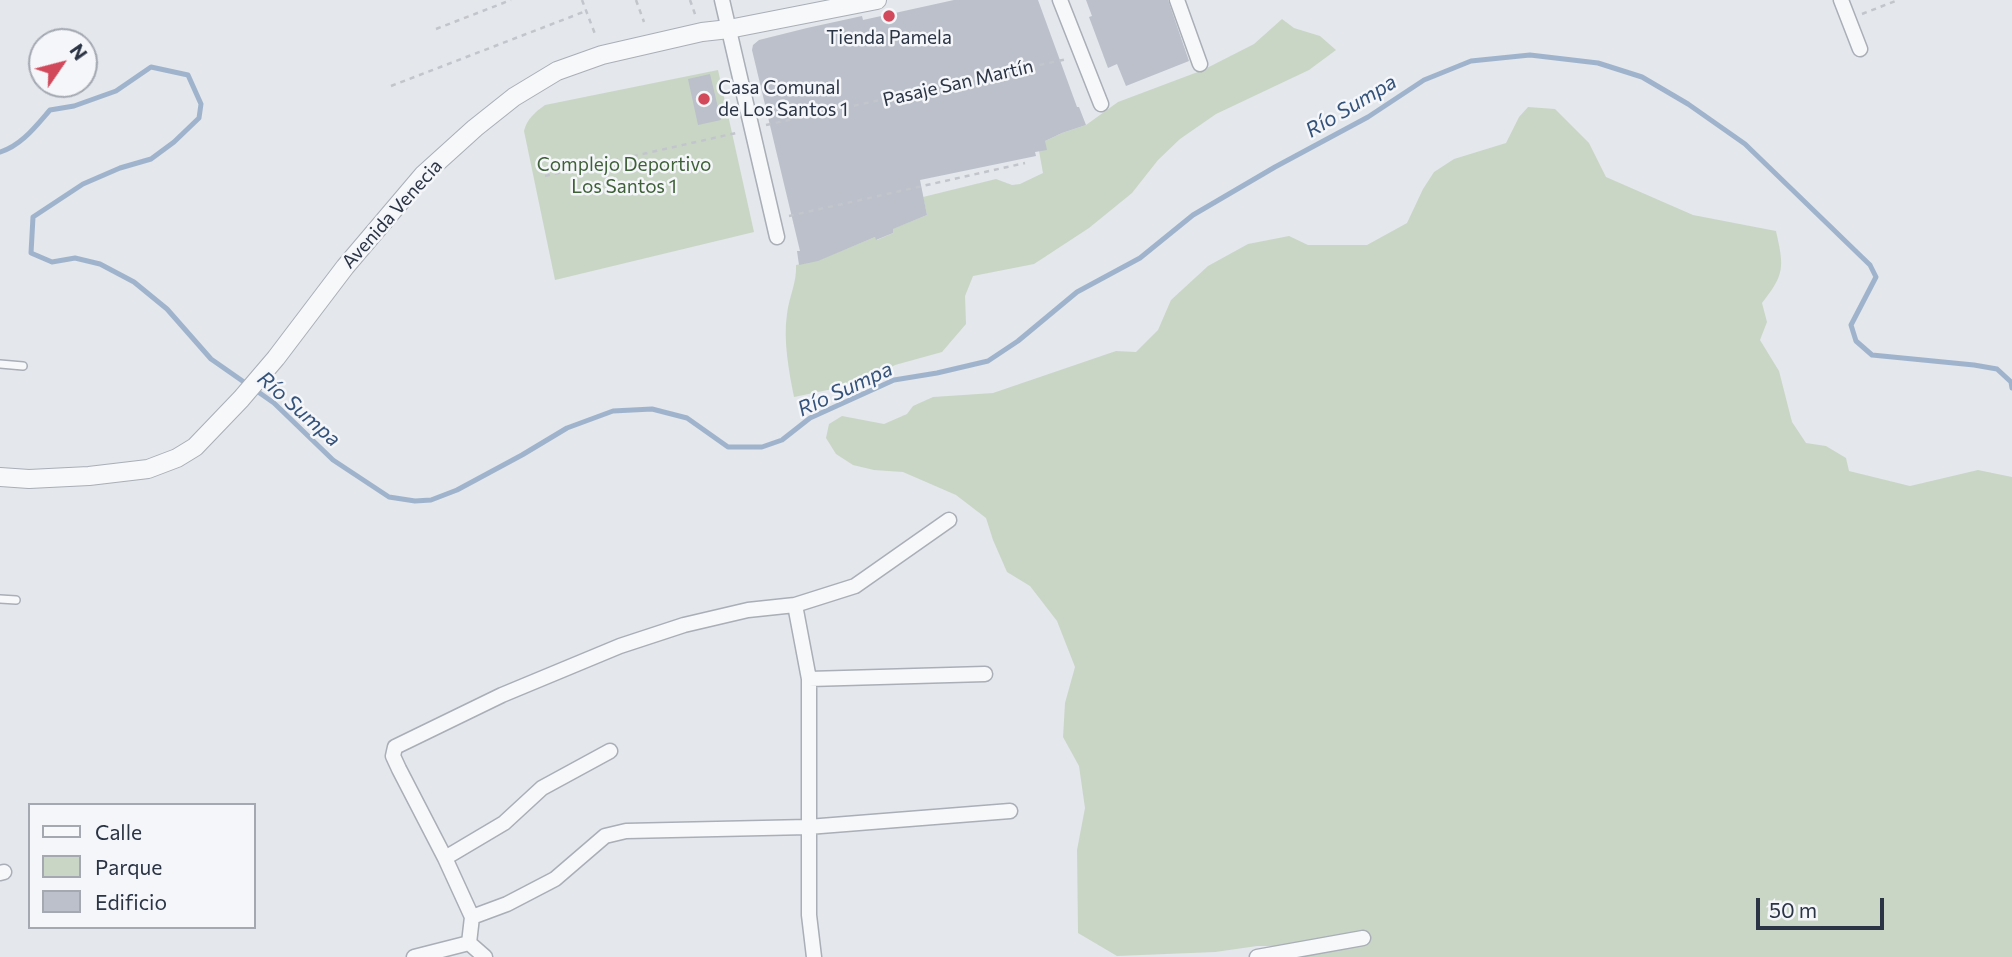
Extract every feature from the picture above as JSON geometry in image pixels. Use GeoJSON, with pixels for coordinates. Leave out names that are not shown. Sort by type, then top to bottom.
{"type":"FeatureCollection","features":[{"type":"Feature","properties":{"kind":"street"},"geometry":{"type":"LineString","coordinates":[[722,0],[776,237]]}},
{"type":"Feature","properties":{"kind":"street","name":"Avenida Venecia"},"geometry":{"type":"LineString","coordinates":[[0,477],[29,479],[89,476],[148,469],[177,458],[195,447],[276,358],[345,267],[423,175],[514,97],[557,71],[602,55],[702,32],[877,0]]}},
{"type":"Feature","properties":{"kind":"street"},"geometry":{"type":"LineString","coordinates":[[1060,0],[1101,104]]}},
{"type":"Feature","properties":{"kind":"street"},"geometry":{"type":"LineString","coordinates":[[1177,0],[1200,64]]}},
{"type":"Feature","properties":{"kind":"street"},"geometry":{"type":"LineString","coordinates":[[1841,0],[1860,48]]}},
{"type":"Feature","properties":{"kind":"street"},"geometry":{"type":"LineString","coordinates":[[469,943],[472,917],[396,763],[393,756],[395,747],[502,695],[620,646],[684,625],[748,610],[795,605],[855,586],[949,520]]}},
{"type":"Feature","properties":{"kind":"street"},"geometry":{"type":"LineString","coordinates":[[795,605],[809,679],[809,915],[814,957]]}},
{"type":"Feature","properties":{"kind":"street"},"geometry":{"type":"LineString","coordinates":[[809,679],[985,674]]}},
{"type":"Feature","properties":{"kind":"street"},"geometry":{"type":"LineString","coordinates":[[445,858],[504,823],[542,788],[610,751]]}},
{"type":"Feature","properties":{"kind":"street"},"geometry":{"type":"LineString","coordinates":[[472,917],[507,904],[555,879],[605,835],[626,831],[672,829],[808,827],[1010,811]]}},
{"type":"Feature","properties":{"kind":"street"},"geometry":{"type":"LineString","coordinates":[[1257,957],[1363,938]]}},
{"type":"Feature","properties":{"kind":"street"},"geometry":{"type":"LineString","coordinates":[[414,957],[469,943]]}},
{"type":"Feature","properties":{"kind":"street"},"geometry":{"type":"LineString","coordinates":[[469,943],[485,957]]}},
{"type":"Feature","properties":{"kind":"lane"},"geometry":{"type":"LineString","coordinates":[[0,364],[23,366]]}},
{"type":"Feature","properties":{"kind":"lane"},"geometry":{"type":"LineString","coordinates":[[0,598],[16,600]]}},
{"type":"Feature","properties":{"kind":"path"},"geometry":{"type":"LineString","coordinates":[[436,29],[511,0]]}},
{"type":"Feature","properties":{"kind":"path"},"geometry":{"type":"LineString","coordinates":[[582,0],[595,34]]}},
{"type":"Feature","properties":{"kind":"path"},"geometry":{"type":"LineString","coordinates":[[636,0],[644,22]]}},
{"type":"Feature","properties":{"kind":"path"},"geometry":{"type":"LineString","coordinates":[[1849,20],[1898,0]]}},
{"type":"Feature","properties":{"kind":"path"},"geometry":{"type":"LineString","coordinates":[[391,86],[586,10]]}},
{"type":"Feature","properties":{"kind":"path","name":"Pasaje San Martín"},"geometry":{"type":"LineString","coordinates":[[545,176],[1081,55]]}},
{"type":"Feature","properties":{"kind":"path"},"geometry":{"type":"LineString","coordinates":[[772,219],[1025,163]]}},
{"type":"Feature","properties":{"kind":"green space"},"geometry":{"type":"Polygon","coordinates":[[[1282,19],[1294,28],[1320,36],[1336,50],[1309,70],[1216,114],[1180,139],[1158,160],[1132,193],[1089,228],[1034,264],[973,276],[965,296],[966,324],[942,352],[895,365],[866,382],[794,397],[786,334],[796,265],[819,260],[875,237],[877,240],[893,233],[892,229],[927,215],[923,197],[996,179],[1012,185],[1020,184],[1043,173],[1039,151],[1045,141],[1086,125],[1118,102],[1203,70],[1254,44],[1282,19]]]}},
{"type":"Feature","properties":{"kind":"green space","name":"Complejo Deportivo Los Santos 1"},"geometry":{"type":"Polygon","coordinates":[[[718,70],[754,232],[555,280],[524,131],[529,119],[545,105],[718,70]]]}},
{"type":"Feature","properties":{"kind":"green space"},"geometry":{"type":"Polygon","coordinates":[[[1528,107],[1555,109],[1589,143],[1606,177],[1693,215],[1776,231],[1781,270],[1775,285],[1762,303],[1767,322],[1760,340],[1779,371],[1792,422],[1806,443],[1826,446],[1846,458],[1849,471],[1910,486],[1978,470],[2012,477],[2012,957],[1305,957],[1279,946],[1117,956],[1078,933],[1077,850],[1085,808],[1079,766],[1063,737],[1065,703],[1075,667],[1057,621],[1030,586],[1007,572],[986,518],[956,495],[903,472],[853,465],[836,454],[826,438],[829,424],[842,416],[884,424],[907,414],[913,406],[933,397],[993,393],[1116,351],[1136,352],[1158,330],[1171,300],[1208,266],[1248,244],[1289,236],[1308,245],[1367,245],[1407,223],[1434,172],[1454,159],[1506,143],[1519,117],[1528,107]]]}},
{"type":"Feature","properties":{"kind":"building"},"geometry":{"type":"Polygon","coordinates":[[[954,0],[1038,0],[1086,125],[1045,141],[1047,150],[1035,152],[1036,156],[920,180],[927,215],[893,229],[893,233],[876,240],[875,237],[818,261],[799,265],[797,251],[800,251],[753,45],[759,40],[807,28],[862,16],[863,20],[954,0]]]}},
{"type":"Feature","properties":{"kind":"building"},"geometry":{"type":"Polygon","coordinates":[[[1086,0],[1168,0],[1189,61],[1126,86],[1117,64],[1108,68],[1089,17],[1092,16],[1086,0]]]}},
{"type":"Feature","properties":{"kind":"building","name":"Casa Comunal de Los Santos 1"},"geometry":{"type":"Polygon","coordinates":[[[710,74],[721,120],[698,125],[688,79],[710,74]]]}},
{"type":"Feature","properties":{"kind":"waterway","name":"Río Sumpa"},"geometry":{"type":"LineString","coordinates":[[0,152],[21,140],[50,110],[74,106],[116,91],[151,67],[188,75],[201,104],[199,118],[151,159],[120,168],[83,184],[33,217],[31,253],[52,262],[75,258],[100,264],[134,282],[167,309],[211,359],[274,403],[333,460],[389,497],[415,501],[431,500],[457,490],[567,428],[613,411],[652,409],[687,418],[728,447],[762,447],[782,440],[810,418],[894,380],[988,361],[1018,341],[1077,292],[1140,258],[1193,215],[1368,117],[1424,80],[1471,61],[1530,55],[1598,63],[1642,77],[1688,104],[1745,144],[1870,265],[1876,277],[1851,325],[1856,341],[1872,355],[1997,369],[2011,382],[2012,388]]}},
{"type":"Feature","properties":{"kind":"place","name":"Tienda Pamela"},"geometry":{"type":"Point","coordinates":[889,16]}},
{"type":"Feature","properties":{"kind":"place","name":"Casa Comunal de Los Santos 1"},"geometry":{"type":"Point","coordinates":[704,99]}}]}
